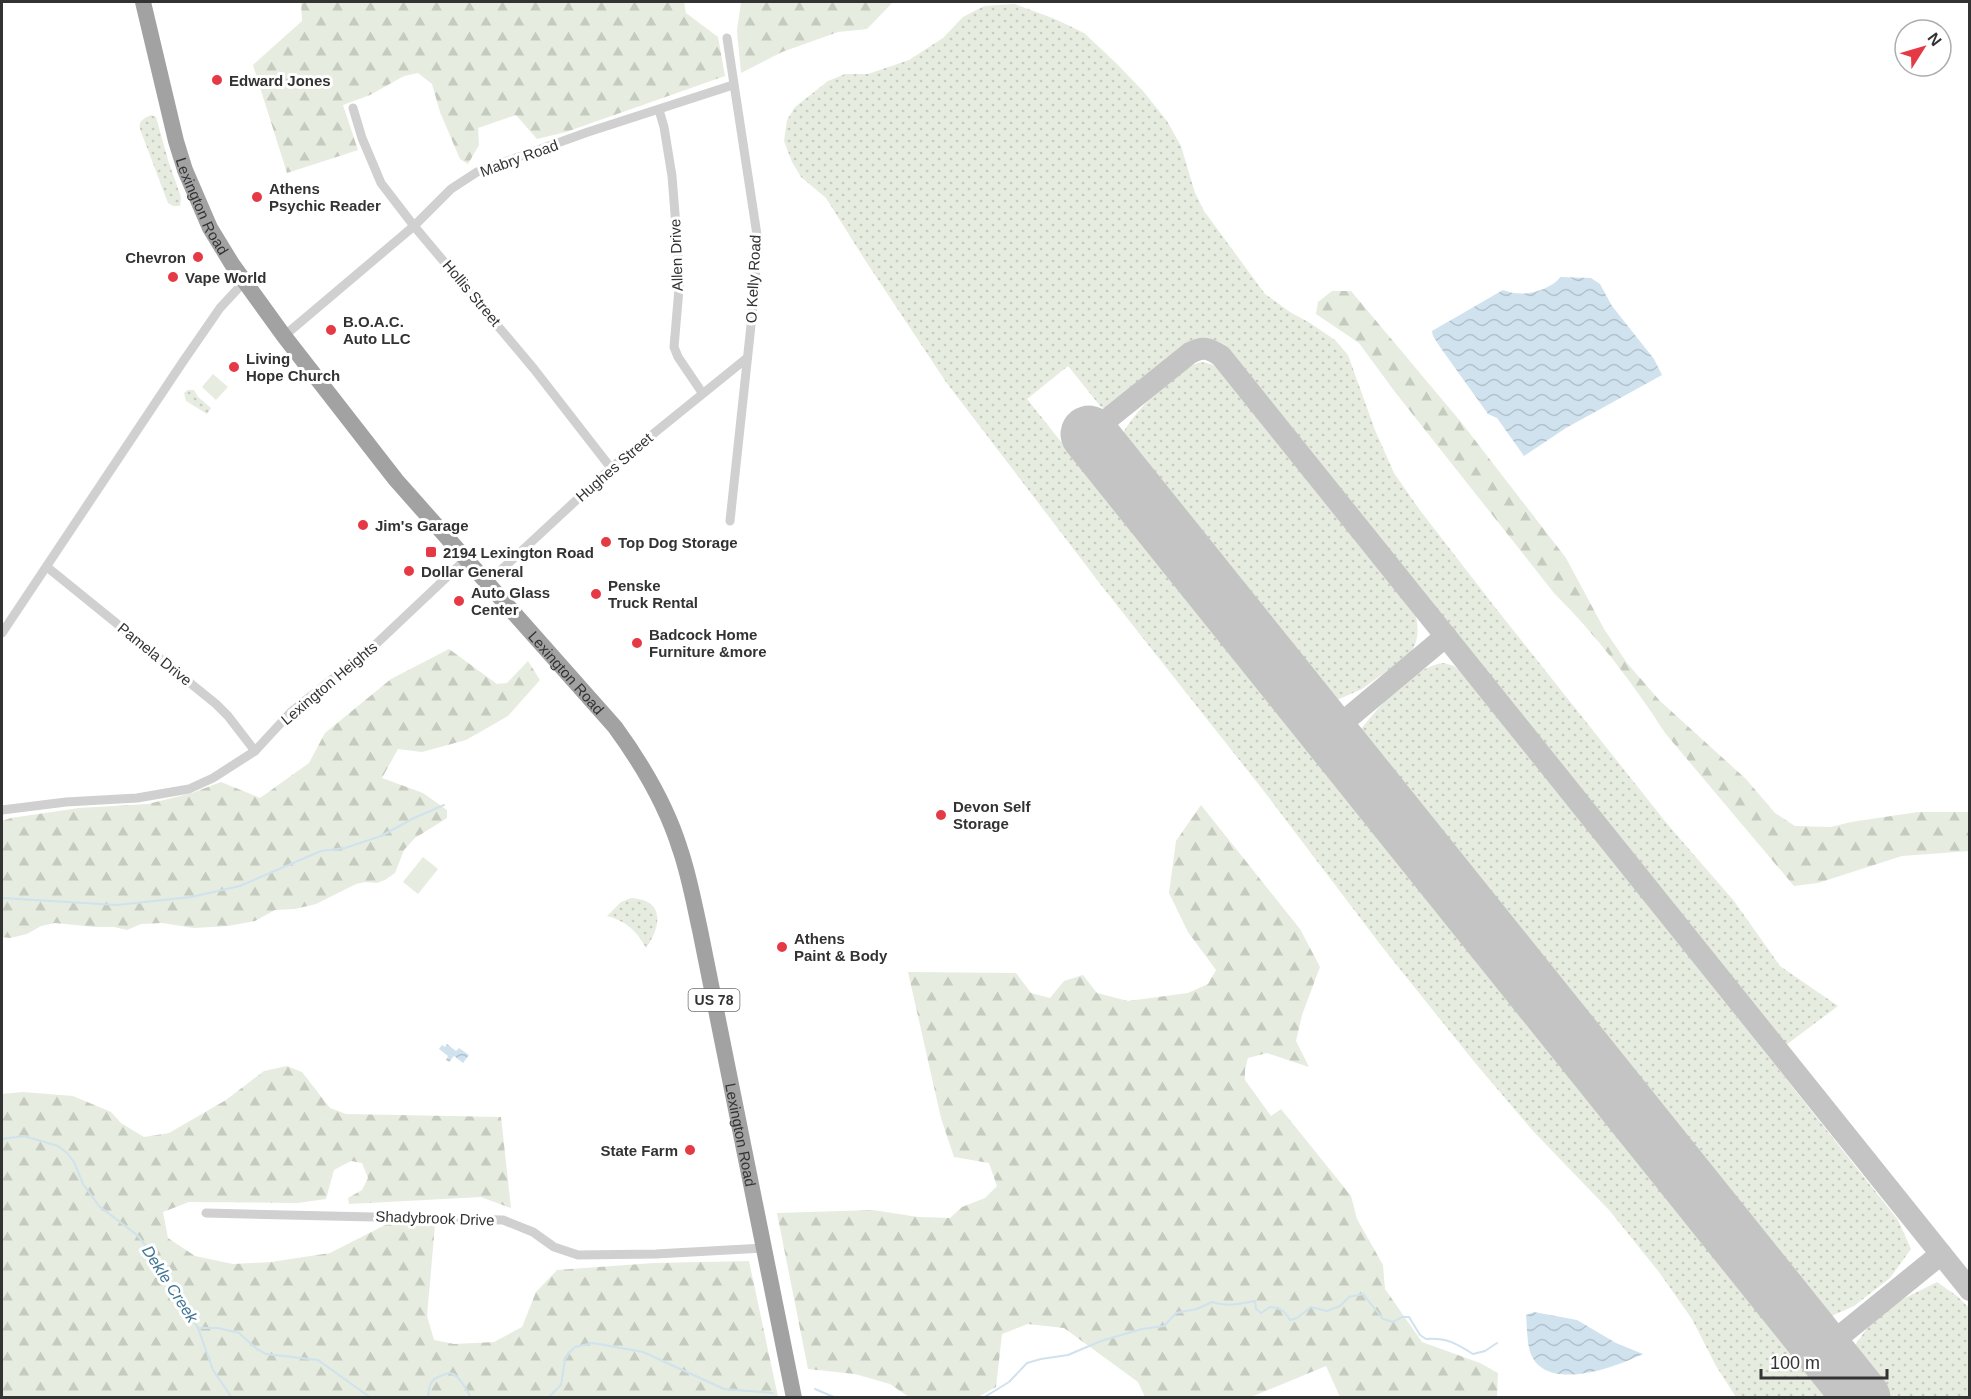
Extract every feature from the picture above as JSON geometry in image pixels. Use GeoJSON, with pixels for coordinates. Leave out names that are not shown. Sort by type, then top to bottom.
{"type":"FeatureCollection","features":[{"type":"Feature","properties":{"kind":"highway","name":"Lexington Road"},"geometry":{"type":"LineString","coordinates":[[143,2],[184,170],[214,236],[244,282],[284,336],[396,480],[615,727],[650,781],[673,829],[685,865],[695,910],[794,1398]]}},
{"type":"Feature","properties":{"kind":"street","name":"O Kelly Road"},"geometry":{"type":"LineString","coordinates":[[727,38],[757,235],[755,288],[730,521]]}},
{"type":"Feature","properties":{"kind":"street","name":"Mabry Road"},"geometry":{"type":"LineString","coordinates":[[284,336],[414,226],[451,189],[477,172],[588,132],[733,85]]}},
{"type":"Feature","properties":{"kind":"street","name":"Hollis Street"},"geometry":{"type":"LineString","coordinates":[[353,108],[378,178],[414,226],[534,369],[611,468]]}},
{"type":"Feature","properties":{"kind":"street","name":"Allen Drive"},"geometry":{"type":"LineString","coordinates":[[659,110],[672,176],[680,277],[674,347],[684,366],[704,392]]}},
{"type":"Feature","properties":{"kind":"street"},"geometry":{"type":"LineString","coordinates":[[2,633],[220,308],[244,282]]}},
{"type":"Feature","properties":{"kind":"street","name":"Hughes Street"},"geometry":{"type":"LineString","coordinates":[[487,583],[611,468],[747,358]]}},
{"type":"Feature","properties":{"kind":"street","name":"Lexington Heights"},"geometry":{"type":"LineString","coordinates":[[2,810],[66,802],[137,798],[189,789],[213,778],[255,751],[291,712],[376,644],[466,559]]}},
{"type":"Feature","properties":{"kind":"street","name":"Pamela Drive"},"geometry":{"type":"LineString","coordinates":[[46,567],[216,704],[255,751]]}},
{"type":"Feature","properties":{"kind":"street","name":"Shadybrook Drive"},"geometry":{"type":"LineString","coordinates":[[206,1213],[503,1220],[533,1232],[554,1247],[578,1255],[656,1254],[764,1248]]}},
{"type":"Feature","properties":{"kind":"green space"},"geometry":{"type":"Polygon","coordinates":[[[301,2],[684,2],[686,13],[718,37],[725,76],[566,132],[537,139],[516,115],[478,128],[479,145],[468,164],[460,159],[440,112],[432,84],[418,73],[404,76],[370,95],[343,105],[358,150],[287,173],[253,65],[302,21],[301,2]]]}},
{"type":"Feature","properties":{"kind":"green space"},"geometry":{"type":"Polygon","coordinates":[[[741,2],[893,2],[867,29],[838,32],[782,52],[741,73],[737,30],[741,2]]]}},
{"type":"Feature","properties":{"kind":"green space"},"geometry":{"type":"Polygon","coordinates":[[[1015,4],[1084,33],[1143,91],[1167,121],[1181,146],[1195,193],[1204,211],[1265,294],[1335,340],[1348,355],[1375,430],[1394,473],[1419,509],[1668,825],[1734,901],[1780,966],[1838,1006],[1786,1045],[1227,347],[1209,339],[1189,342],[1106,409],[1101,407],[1068,366],[1027,399],[1062,443],[1068,440],[1835,1397],[1736,1397],[1716,1366],[1692,1319],[1659,1272],[1609,1210],[1533,1131],[1383,948],[946,382],[826,198],[801,177],[792,162],[784,141],[787,120],[795,107],[828,81],[845,74],[868,74],[909,60],[943,38],[963,17],[984,6],[1015,4]]]}},
{"type":"Feature","properties":{"kind":"green space"},"geometry":{"type":"Polygon","coordinates":[[[151,115],[156,117],[180,194],[180,206],[168,203],[140,129],[141,122],[151,115]]]}},
{"type":"Feature","properties":{"kind":"green space"},"geometry":{"type":"Polygon","coordinates":[[[1332,291],[1351,291],[1461,422],[1566,558],[1604,629],[1627,663],[1660,701],[1746,779],[1775,813],[1795,826],[1831,827],[1918,812],[1969,812],[1969,851],[1902,856],[1818,883],[1794,886],[1665,733],[1613,660],[1554,593],[1359,343],[1316,314],[1318,302],[1332,291]]]}},
{"type":"Feature","properties":{"kind":"green space"},"geometry":{"type":"Polygon","coordinates":[[[1202,362],[1214,365],[1225,374],[1415,613],[1417,634],[1410,654],[1362,689],[1330,703],[1120,439],[1133,418],[1155,393],[1180,372],[1202,362]]]}},
{"type":"Feature","properties":{"kind":"green space"},"geometry":{"type":"Polygon","coordinates":[[[213,374],[228,387],[216,400],[202,387],[213,374]]]}},
{"type":"Feature","properties":{"kind":"green space"},"geometry":{"type":"Polygon","coordinates":[[[194,390],[198,397],[211,408],[207,414],[186,401],[184,393],[194,390]]]}},
{"type":"Feature","properties":{"kind":"green space"},"geometry":{"type":"Polygon","coordinates":[[[449,649],[497,684],[507,683],[528,661],[540,680],[508,716],[466,740],[422,752],[398,749],[382,778],[423,793],[447,810],[447,818],[415,838],[404,850],[395,873],[385,880],[377,883],[356,884],[316,904],[295,909],[275,910],[255,921],[228,926],[194,928],[162,923],[141,924],[127,930],[55,923],[41,926],[27,934],[10,938],[2,937],[2,821],[79,808],[148,804],[192,793],[221,782],[260,798],[309,763],[325,733],[391,679],[449,649]]]}},
{"type":"Feature","properties":{"kind":"green space"},"geometry":{"type":"Polygon","coordinates":[[[1444,663],[1454,666],[1468,678],[1898,1220],[1911,1249],[1890,1278],[1854,1306],[1823,1320],[1359,740],[1358,733],[1396,690],[1420,672],[1444,663]]]}},
{"type":"Feature","properties":{"kind":"green space"},"geometry":{"type":"Polygon","coordinates":[[[1201,805],[1300,929],[1320,967],[1302,1015],[1296,1041],[1309,1067],[1267,1053],[1248,1058],[1245,1080],[1271,1116],[1281,1109],[1351,1196],[1357,1219],[1383,1265],[1385,1289],[1422,1342],[1480,1363],[1498,1373],[1497,1397],[1340,1397],[1326,1366],[1251,1397],[1145,1397],[1138,1382],[1064,1328],[1028,1324],[1002,1334],[996,1387],[978,1397],[909,1397],[890,1384],[855,1374],[808,1369],[777,1213],[873,1210],[918,1217],[950,1218],[962,1207],[985,1198],[997,1186],[989,1163],[954,1157],[941,1118],[908,972],[1016,973],[1031,993],[1050,998],[1064,981],[1083,975],[1097,993],[1128,1001],[1188,993],[1208,984],[1216,970],[1188,932],[1169,893],[1176,841],[1201,805]]]}},
{"type":"Feature","properties":{"kind":"green space"},"geometry":{"type":"Polygon","coordinates":[[[423,857],[438,869],[418,894],[403,882],[423,857]]]}},
{"type":"Feature","properties":{"kind":"green space"},"geometry":{"type":"Polygon","coordinates":[[[631,898],[642,900],[655,909],[657,923],[655,932],[646,948],[630,928],[607,916],[621,902],[631,898]]]}},
{"type":"Feature","properties":{"kind":"green space"},"geometry":{"type":"Polygon","coordinates":[[[287,1066],[302,1072],[330,1108],[346,1114],[501,1117],[511,1208],[481,1197],[349,1204],[348,1198],[362,1190],[368,1178],[362,1163],[351,1161],[334,1170],[326,1199],[297,1203],[189,1202],[163,1212],[168,1238],[195,1256],[233,1264],[271,1262],[330,1253],[391,1222],[435,1225],[427,1316],[434,1340],[454,1344],[494,1342],[522,1327],[536,1292],[557,1270],[654,1263],[749,1261],[778,1397],[2,1397],[2,1094],[23,1092],[73,1096],[111,1112],[121,1123],[144,1137],[169,1133],[226,1100],[264,1071],[287,1066]]]}},
{"type":"Feature","properties":{"kind":"green space"},"geometry":{"type":"Polygon","coordinates":[[[1937,1282],[1969,1308],[1969,1397],[1885,1397],[1850,1352],[1868,1327],[1897,1302],[1937,1282]]]}},
{"type":"Feature","properties":{"kind":"water"},"geometry":{"type":"Polygon","coordinates":[[[1561,277],[1591,278],[1600,284],[1612,306],[1654,359],[1662,375],[1566,428],[1524,456],[1497,418],[1488,414],[1440,347],[1432,331],[1503,290],[1518,293],[1534,292],[1542,290],[1561,277]]]}},
{"type":"Feature","properties":{"kind":"water"},"geometry":{"type":"Polygon","coordinates":[[[447,1044],[456,1051],[459,1048],[469,1055],[463,1063],[454,1056],[449,1062],[446,1060],[448,1056],[439,1049],[442,1045],[445,1047],[447,1044]]]}},
{"type":"Feature","properties":{"kind":"water"},"geometry":{"type":"Polygon","coordinates":[[[1534,1312],[1577,1320],[1616,1343],[1643,1354],[1616,1365],[1582,1374],[1565,1375],[1550,1372],[1538,1365],[1530,1352],[1526,1315],[1534,1312]]]}},
{"type":"Feature","properties":{"kind":"waterway"},"geometry":{"type":"LineString","coordinates":[[2,898],[117,905],[191,897],[240,886],[321,851],[345,848],[381,836],[444,805]]}},
{"type":"Feature","properties":{"kind":"waterway","name":"Dekle Creek"},"geometry":{"type":"LineString","coordinates":[[2,1139],[24,1136],[58,1146],[67,1153],[74,1162],[83,1184],[99,1206],[137,1235],[150,1251],[198,1328],[213,1370],[232,1398]]}},
{"type":"Feature","properties":{"kind":"waterway"},"geometry":{"type":"LineString","coordinates":[[983,1398],[1009,1382],[1027,1363],[1068,1355],[1101,1341],[1142,1329],[1164,1326],[1176,1313],[1197,1309],[1212,1302],[1228,1305],[1255,1301],[1256,1309],[1261,1313],[1270,1307],[1277,1308],[1284,1312],[1290,1320],[1297,1318],[1311,1307],[1327,1311],[1340,1306],[1349,1297],[1363,1294],[1383,1319],[1393,1322],[1402,1317],[1409,1317],[1420,1335],[1426,1339],[1451,1342],[1473,1354],[1485,1351],[1497,1343]]}},
{"type":"Feature","properties":{"kind":"waterway"},"geometry":{"type":"LineString","coordinates":[[199,1328],[218,1328],[239,1333],[266,1354],[318,1360],[371,1398]]}},
{"type":"Feature","properties":{"kind":"waterway"},"geometry":{"type":"LineString","coordinates":[[548,1398],[561,1385],[565,1360],[569,1353],[575,1347],[593,1343],[643,1352],[724,1389],[773,1393]]}},
{"type":"Feature","properties":{"kind":"waterway"},"geometry":{"type":"LineString","coordinates":[[428,1398],[433,1381],[450,1373],[461,1381],[471,1398]]}},
{"type":"Feature","properties":{"kind":"waterway"},"geometry":{"type":"LineString","coordinates":[[815,1389],[836,1398]]}},
{"type":"Feature","properties":{"kind":"taxiway"},"geometry":{"type":"LineString","coordinates":[[1089,434],[1190,353],[1206,349],[1221,356],[1970,1290]]}},
{"type":"Feature","properties":{"kind":"taxiway"},"geometry":{"type":"LineString","coordinates":[[1329,734],[1446,636]]}},
{"type":"Feature","properties":{"kind":"taxiway"},"geometry":{"type":"LineString","coordinates":[[1824,1349],[1941,1254]]}},
{"type":"Feature","properties":{"kind":"runway"},"geometry":{"type":"LineString","coordinates":[[1089,434],[1862,1398]]}},
{"type":"Feature","properties":{"kind":"place","name":"Edward Jones"},"geometry":{"type":"Point","coordinates":[217,80]}},
{"type":"Feature","properties":{"kind":"place","name":"Athens Psychic Reader"},"geometry":{"type":"Point","coordinates":[257,197]}},
{"type":"Feature","properties":{"kind":"place","name":"Chevron"},"geometry":{"type":"Point","coordinates":[198,257]}},
{"type":"Feature","properties":{"kind":"place","name":"Vape World"},"geometry":{"type":"Point","coordinates":[173,277]}},
{"type":"Feature","properties":{"kind":"place","name":"B.O.A.C. Auto LLC"},"geometry":{"type":"Point","coordinates":[331,330]}},
{"type":"Feature","properties":{"kind":"place","name":"Living Hope Church"},"geometry":{"type":"Point","coordinates":[234,367]}},
{"type":"Feature","properties":{"kind":"place","name":"Jim's Garage"},"geometry":{"type":"Point","coordinates":[363,525]}},
{"type":"Feature","properties":{"kind":"place","name":"Top Dog Storage"},"geometry":{"type":"Point","coordinates":[606,542]}},
{"type":"Feature","properties":{"kind":"place","name":"2194 Lexington Road"},"geometry":{"type":"Point","coordinates":[431,552]}},
{"type":"Feature","properties":{"kind":"place","name":"Dollar General"},"geometry":{"type":"Point","coordinates":[409,571]}},
{"type":"Feature","properties":{"kind":"place","name":"Penske Truck Rental"},"geometry":{"type":"Point","coordinates":[596,594]}},
{"type":"Feature","properties":{"kind":"place","name":"Auto Glass Center"},"geometry":{"type":"Point","coordinates":[459,601]}},
{"type":"Feature","properties":{"kind":"place","name":"Badcock Home Furniture &more"},"geometry":{"type":"Point","coordinates":[637,643]}},
{"type":"Feature","properties":{"kind":"place","name":"Devon Self Storage"},"geometry":{"type":"Point","coordinates":[941,815]}},
{"type":"Feature","properties":{"kind":"place","name":"Athens Paint & Body"},"geometry":{"type":"Point","coordinates":[782,947]}},
{"type":"Feature","properties":{"kind":"place","name":"State Farm"},"geometry":{"type":"Point","coordinates":[690,1150]}}]}
